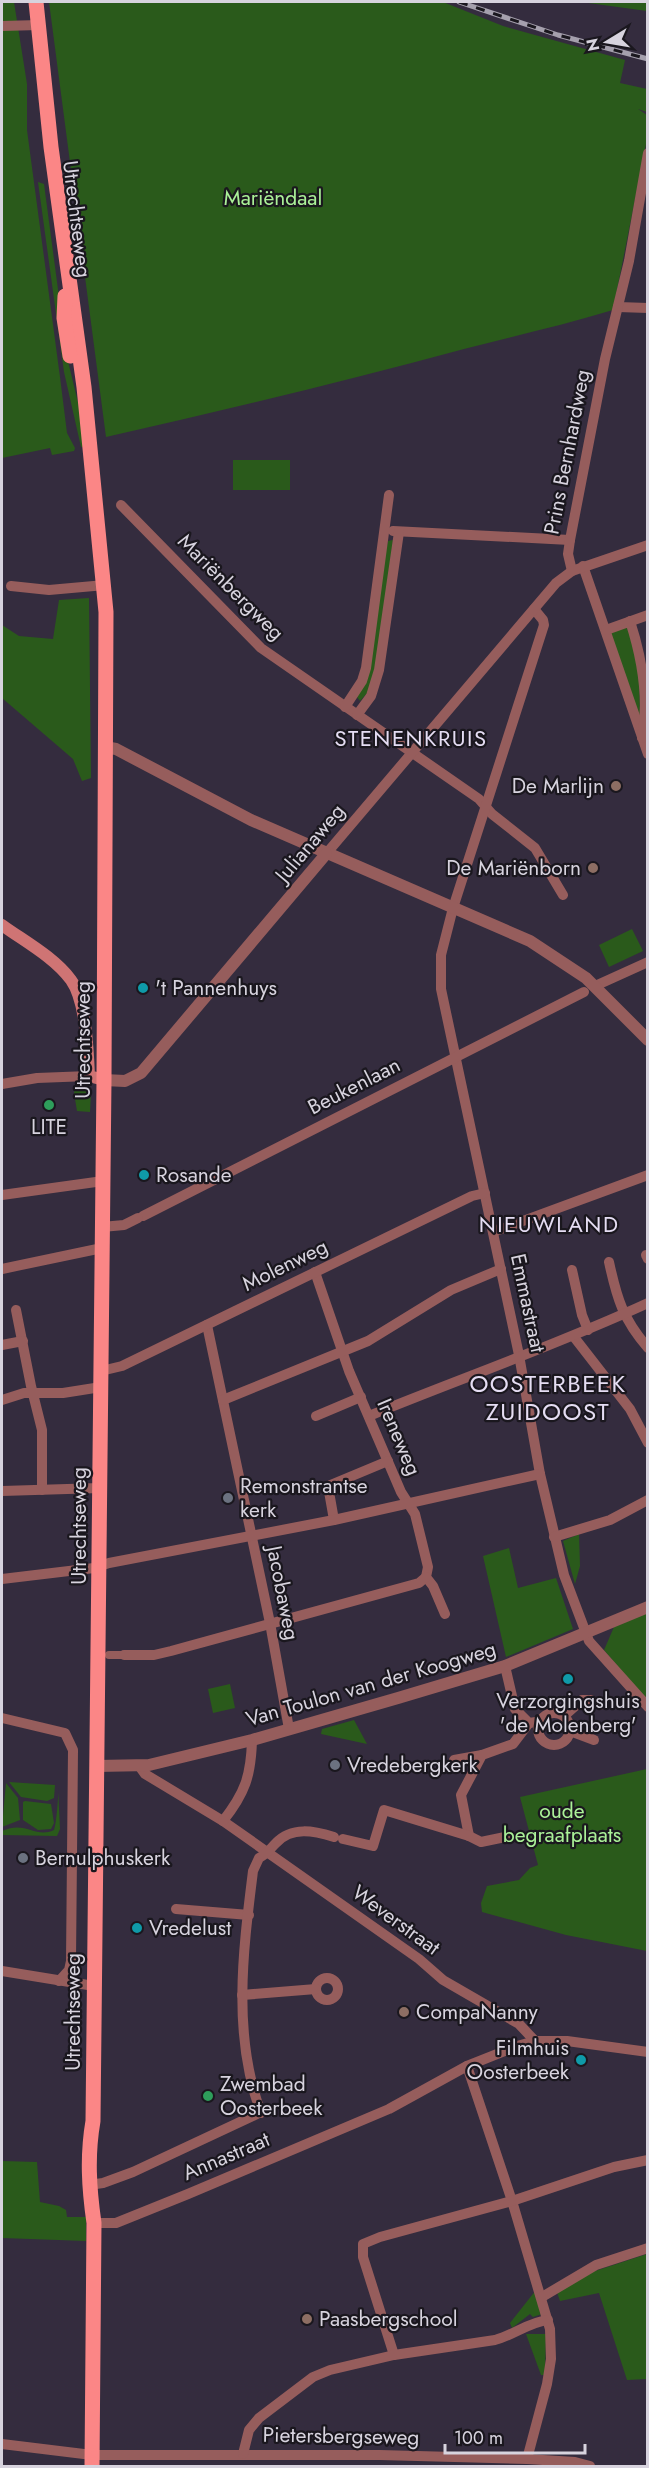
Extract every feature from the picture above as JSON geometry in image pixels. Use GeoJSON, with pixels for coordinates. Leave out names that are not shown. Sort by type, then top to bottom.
{"type":"FeatureCollection","features":[{"type":"Feature","properties":{"kind":"main road","name":"Utrechtseweg"},"geometry":{"type":"LineString","coordinates":[[28,2],[35,26],[51,147],[105,585],[105,747],[97,1078],[103,1181],[100,1566],[93,2121],[89,2142],[89,2185],[94,2223],[92,2461]]}},
{"type":"Feature","properties":{"kind":"main road","name":"Utrechtseweg"},"geometry":{"type":"LineString","coordinates":[[35,26],[36,2]]}},
{"type":"Feature","properties":{"kind":"main road"},"geometry":{"type":"LineString","coordinates":[[2,925],[57,965],[71,980],[79,998],[97,1078]]}},
{"type":"Feature","properties":{"kind":"street"},"geometry":{"type":"LineString","coordinates":[[2,26],[35,26]]}},
{"type":"Feature","properties":{"kind":"street","name":"Prins Bernhardweg"},"geometry":{"type":"LineString","coordinates":[[572,571],[568,554],[570,540],[648,153]]}},
{"type":"Feature","properties":{"kind":"street"},"geometry":{"type":"LineString","coordinates":[[618,307],[648,308]]}},
{"type":"Feature","properties":{"kind":"street"},"geometry":{"type":"LineString","coordinates":[[345,707],[362,681],[366,668],[389,495]]}},
{"type":"Feature","properties":{"kind":"street","name":"Mariënbergweg"},"geometry":{"type":"LineString","coordinates":[[121,505],[261,648],[487,807],[492,814],[535,848],[563,895]]}},
{"type":"Feature","properties":{"kind":"street"},"geometry":{"type":"LineString","coordinates":[[386,531],[570,540]]}},
{"type":"Feature","properties":{"kind":"street"},"geometry":{"type":"LineString","coordinates":[[357,715],[371,696],[379,670],[399,532]]}},
{"type":"Feature","properties":{"kind":"street"},"geometry":{"type":"LineString","coordinates":[[453,908],[544,625],[543,620],[534,609],[556,583],[572,571],[648,545]]}},
{"type":"Feature","properties":{"kind":"street"},"geometry":{"type":"LineString","coordinates":[[583,566],[645,737],[648,754]]}},
{"type":"Feature","properties":{"kind":"street"},"geometry":{"type":"LineString","coordinates":[[11,586],[49,590],[105,585]]}},
{"type":"Feature","properties":{"kind":"street","name":"Julianaweg"},"geometry":{"type":"LineString","coordinates":[[97,1078],[126,1081],[141,1073],[534,609]]}},
{"type":"Feature","properties":{"kind":"street"},"geometry":{"type":"LineString","coordinates":[[606,630],[648,615]]}},
{"type":"Feature","properties":{"kind":"street"},"geometry":{"type":"LineString","coordinates":[[630,621],[644,672],[645,737]]}},
{"type":"Feature","properties":{"kind":"street"},"geometry":{"type":"LineString","coordinates":[[105,747],[116,749],[250,820],[530,941],[577,970],[589,989],[648,1040]]}},
{"type":"Feature","properties":{"kind":"street","name":"Emmastraat"},"geometry":{"type":"LineString","coordinates":[[453,908],[440,973],[554,1537],[570,1594],[589,1641],[648,1707]]}},
{"type":"Feature","properties":{"kind":"street"},"geometry":{"type":"LineString","coordinates":[[589,989],[648,962]]}},
{"type":"Feature","properties":{"kind":"street","name":"Beukenlaan"},"geometry":{"type":"LineString","coordinates":[[102,1227],[124,1226],[589,989]]}},
{"type":"Feature","properties":{"kind":"street"},"geometry":{"type":"LineString","coordinates":[[2,1084],[37,1078],[97,1078]]}},
{"type":"Feature","properties":{"kind":"street"},"geometry":{"type":"LineString","coordinates":[[493,1232],[648,1175]]}},
{"type":"Feature","properties":{"kind":"street"},"geometry":{"type":"LineString","coordinates":[[2,1195],[103,1181]]}},
{"type":"Feature","properties":{"kind":"street","name":"Molenweg"},"geometry":{"type":"LineString","coordinates":[[101,1371],[122,1366],[472,1196],[485,1193]]}},
{"type":"Feature","properties":{"kind":"street"},"geometry":{"type":"LineString","coordinates":[[2,1269],[102,1248]]}},
{"type":"Feature","properties":{"kind":"street"},"geometry":{"type":"LineString","coordinates":[[609,1262],[617,1299],[623,1314],[648,1348]]}},
{"type":"Feature","properties":{"kind":"street"},"geometry":{"type":"LineString","coordinates":[[223,1400],[368,1341],[451,1290],[501,1269]]}},
{"type":"Feature","properties":{"kind":"street"},"geometry":{"type":"LineString","coordinates":[[572,1270],[582,1315],[588,1330]]}},
{"type":"Feature","properties":{"kind":"street","name":"Ireneweg"},"geometry":{"type":"LineString","coordinates":[[315,1272],[342,1352],[388,1461],[418,1522],[428,1567],[426,1577],[433,1586],[445,1614]]}},
{"type":"Feature","properties":{"kind":"street"},"geometry":{"type":"LineString","coordinates":[[369,1416],[519,1356],[574,1337],[648,1303]]}},
{"type":"Feature","properties":{"kind":"street"},"geometry":{"type":"LineString","coordinates":[[16,1310],[42,1430],[42,1490]]}},
{"type":"Feature","properties":{"kind":"street","name":"Jacobaweg"},"geometry":{"type":"LineString","coordinates":[[207,1325],[290,1729]]}},
{"type":"Feature","properties":{"kind":"street"},"geometry":{"type":"LineString","coordinates":[[574,1337],[630,1409],[648,1443]]}},
{"type":"Feature","properties":{"kind":"street"},"geometry":{"type":"LineString","coordinates":[[2,1345],[23,1341]]}},
{"type":"Feature","properties":{"kind":"street"},"geometry":{"type":"LineString","coordinates":[[2,1400],[33,1392],[63,1393],[101,1387]]}},
{"type":"Feature","properties":{"kind":"street"},"geometry":{"type":"LineString","coordinates":[[316,1416],[361,1397]]}},
{"type":"Feature","properties":{"kind":"street"},"geometry":{"type":"LineString","coordinates":[[334,1520],[328,1486],[388,1461]]}},
{"type":"Feature","properties":{"kind":"street"},"geometry":{"type":"LineString","coordinates":[[2,1579],[100,1566],[252,1537],[540,1474]]}},
{"type":"Feature","properties":{"kind":"street"},"geometry":{"type":"LineString","coordinates":[[2,1491],[100,1488]]}},
{"type":"Feature","properties":{"kind":"street"},"geometry":{"type":"LineString","coordinates":[[554,1537],[610,1520],[648,1500]]}},
{"type":"Feature","properties":{"kind":"street"},"geometry":{"type":"LineString","coordinates":[[109,1655],[154,1655],[419,1583],[426,1577]]}},
{"type":"Feature","properties":{"kind":"street","name":"Van Toulon van der Koogweg"},"geometry":{"type":"LineString","coordinates":[[97,1766],[141,1767],[252,1740],[505,1666],[648,1607]]}},
{"type":"Feature","properties":{"kind":"street"},"geometry":{"type":"LineString","coordinates":[[505,1666],[515,1709],[534,1723],[538,1733],[549,1745],[565,1741],[570,1731]]}},
{"type":"Feature","properties":{"kind":"street"},"geometry":{"type":"LineString","coordinates":[[564,1716],[582,1700],[591,1700],[600,1705]]}},
{"type":"Feature","properties":{"kind":"street"},"geometry":{"type":"LineString","coordinates":[[454,1760],[482,1755],[513,1744],[534,1723],[550,1713],[564,1716]]}},
{"type":"Feature","properties":{"kind":"street"},"geometry":{"type":"LineString","coordinates":[[564,1716],[570,1731],[594,1740]]}},
{"type":"Feature","properties":{"kind":"street","name":"Utrechtseweg"},"geometry":{"type":"LineString","coordinates":[[2,1718],[65,1732],[73,1750],[70,1961],[69,1970],[59,1981]]}},
{"type":"Feature","properties":{"kind":"street"},"geometry":{"type":"LineString","coordinates":[[223,1821],[242,1797],[247,1782],[252,1740]]}},
{"type":"Feature","properties":{"kind":"street"},"geometry":{"type":"LineString","coordinates":[[469,1836],[461,1795],[482,1755]]}},
{"type":"Feature","properties":{"kind":"street","name":"Weverstraat"},"geometry":{"type":"LineString","coordinates":[[141,1767],[145,1774],[223,1821],[267,1855],[419,1959],[443,1980],[519,2024],[535,2041]]}},
{"type":"Feature","properties":{"kind":"street"},"geometry":{"type":"LineString","coordinates":[[89,2185],[103,2183],[133,2172],[259,2113],[246,2063],[242,1995],[254,1871],[259,1858],[267,1855],[282,1838],[314,1830],[373,1846],[384,1810],[469,1836],[481,1842],[505,1837]]}},
{"type":"Feature","properties":{"kind":"street"},"geometry":{"type":"LineString","coordinates":[[176,1909],[249,1915]]}},
{"type":"Feature","properties":{"kind":"street"},"geometry":{"type":"LineString","coordinates":[[2,1971],[94,1986]]}},
{"type":"Feature","properties":{"kind":"street"},"geometry":{"type":"LineString","coordinates":[[242,1995],[316,1989]]}},
{"type":"Feature","properties":{"kind":"street"},"geometry":{"type":"LineString","coordinates":[[535,2041],[567,2041],[648,2052]]}},
{"type":"Feature","properties":{"kind":"street","name":"Annastraat"},"geometry":{"type":"LineString","coordinates":[[94,2223],[116,2223],[188,2194],[388,2109],[467,2066],[535,2041]]}},
{"type":"Feature","properties":{"kind":"street"},"geometry":{"type":"LineString","coordinates":[[467,2066],[512,2201],[548,2320],[551,2359],[527,2459]]}},
{"type":"Feature","properties":{"kind":"street"},"geometry":{"type":"LineString","coordinates":[[394,2355],[363,2257],[363,2244],[380,2237],[512,2201],[614,2167],[648,2160]]}},
{"type":"Feature","properties":{"kind":"street"},"geometry":{"type":"LineString","coordinates":[[542,2297],[596,2265],[648,2248]]}},
{"type":"Feature","properties":{"kind":"street"},"geometry":{"type":"LineString","coordinates":[[243,2454],[249,2430],[259,2418],[307,2380],[330,2370],[394,2355],[495,2340],[509,2336],[534,2322],[548,2320]]}},
{"type":"Feature","properties":{"kind":"street","name":"Pietersbergseweg"},"geometry":{"type":"LineString","coordinates":[[2,2444],[92,2461],[283,2453],[527,2459],[575,2462],[590,2466]]}},
{"type":"Feature","properties":{"kind":"street"},"geometry":{"type":"LineString","coordinates":[[283,2453],[284,2466]]}},
{"type":"Feature","properties":{"kind":"green space"},"geometry":{"type":"Polygon","coordinates":[[[2,2],[14,2],[27,84],[27,130],[67,433],[75,448],[74,451],[52,455],[50,448],[2,458],[2,2]]]}},
{"type":"Feature","properties":{"kind":"green space","name":"Mariëndaal"},"geometry":{"type":"Polygon","coordinates":[[[49,2],[443,2],[503,26],[625,60],[620,83],[647,89],[647,112],[638,109],[647,115],[648,134],[613,310],[330,384],[106,437],[49,2]]]}},
{"type":"Feature","properties":{"kind":"green space"},"geometry":{"type":"Polygon","coordinates":[[[581,2],[647,2],[647,11],[581,2]]]}},
{"type":"Feature","properties":{"kind":"green space"},"geometry":{"type":"Polygon","coordinates":[[[38,182],[44,184],[67,357],[81,415],[85,446],[81,447],[64,372],[38,182]]]}},
{"type":"Feature","properties":{"kind":"green space"},"geometry":{"type":"Polygon","coordinates":[[[233,460],[290,460],[290,490],[233,490],[233,460]]]}},
{"type":"Feature","properties":{"kind":"green space"},"geometry":{"type":"Polygon","coordinates":[[[393,540],[375,674],[369,691],[360,701],[357,697],[388,541],[393,540]]]}},
{"type":"Feature","properties":{"kind":"green space"},"geometry":{"type":"Polygon","coordinates":[[[89,598],[91,778],[82,781],[73,759],[2,698],[2,625],[19,636],[53,639],[59,600],[89,598]]]}},
{"type":"Feature","properties":{"kind":"green space"},"geometry":{"type":"Polygon","coordinates":[[[627,627],[639,657],[640,718],[610,632],[627,627]]]}},
{"type":"Feature","properties":{"kind":"green space"},"geometry":{"type":"Polygon","coordinates":[[[632,929],[643,951],[609,967],[599,945],[632,929]]]}},
{"type":"Feature","properties":{"kind":"green space"},"geometry":{"type":"Polygon","coordinates":[[[76,1085],[87,1087],[91,1092],[90,1112],[77,1111],[74,1093],[76,1085]]]}},
{"type":"Feature","properties":{"kind":"green space"},"geometry":{"type":"Polygon","coordinates":[[[579,1534],[580,1566],[575,1584],[563,1541],[579,1534]]]}},
{"type":"Feature","properties":{"kind":"green space"},"geometry":{"type":"Polygon","coordinates":[[[509,1548],[518,1588],[556,1578],[573,1629],[506,1657],[483,1556],[509,1548]]]}},
{"type":"Feature","properties":{"kind":"green space"},"geometry":{"type":"Polygon","coordinates":[[[647,1613],[647,1701],[604,1650],[614,1627],[647,1613]]]}},
{"type":"Feature","properties":{"kind":"green space"},"geometry":{"type":"Polygon","coordinates":[[[230,1684],[235,1708],[213,1713],[208,1689],[230,1684]]]}},
{"type":"Feature","properties":{"kind":"green space"},"geometry":{"type":"Polygon","coordinates":[[[354,1720],[367,1744],[321,1734],[322,1729],[354,1720]]]}},
{"type":"Feature","properties":{"kind":"green space","name":"oude begraafplaats"},"geometry":{"type":"Polygon","coordinates":[[[647,1769],[647,1951],[566,1935],[482,1912],[481,1903],[487,1886],[519,1880],[530,1868],[538,1865],[520,1797],[647,1769]]]}},
{"type":"Feature","properties":{"kind":"green space"},"geometry":{"type":"Polygon","coordinates":[[[9,1782],[55,1785],[54,1798],[47,1801],[21,1797],[9,1782]]]}},
{"type":"Feature","properties":{"kind":"green space"},"geometry":{"type":"Polygon","coordinates":[[[6,1783],[18,1798],[20,1820],[2,1827],[6,1783]]]}},
{"type":"Feature","properties":{"kind":"green space"},"geometry":{"type":"Polygon","coordinates":[[[58,1792],[60,1829],[57,1836],[2,1835],[2,1831],[18,1827],[41,1832],[54,1830],[58,1792]]]}},
{"type":"Feature","properties":{"kind":"green space"},"geometry":{"type":"Polygon","coordinates":[[[23,1802],[51,1804],[54,1823],[51,1829],[38,1830],[23,1820],[23,1802]]]}},
{"type":"Feature","properties":{"kind":"green space"},"geometry":{"type":"Polygon","coordinates":[[[2,2161],[37,2162],[40,2202],[59,2206],[66,2210],[67,2217],[86,2217],[86,2241],[2,2238],[2,2161]]]}},
{"type":"Feature","properties":{"kind":"green space"},"geometry":{"type":"Polygon","coordinates":[[[647,2254],[647,2379],[627,2380],[599,2293],[560,2301],[557,2292],[589,2273],[647,2254]]]}},
{"type":"Feature","properties":{"kind":"green space"},"geometry":{"type":"Polygon","coordinates":[[[536,2290],[542,2314],[533,2317],[530,2314],[512,2328],[510,2323],[536,2290]]]}},
{"type":"Feature","properties":{"kind":"green space"},"geometry":{"type":"Polygon","coordinates":[[[526,2334],[546,2334],[545,2375],[541,2375],[526,2334]]]}},
{"type":"Feature","properties":{"kind":"railway"},"geometry":{"type":"LineString","coordinates":[[459,2],[558,35],[648,59]]}},
{"type":"Feature","properties":{"kind":"place","name":"De Marlijn"},"geometry":{"type":"Point","coordinates":[616,786]}},
{"type":"Feature","properties":{"kind":"place","name":"De Mariënborn"},"geometry":{"type":"Point","coordinates":[593,868]}},
{"type":"Feature","properties":{"kind":"place","name":"'t Pannenhuys"},"geometry":{"type":"Point","coordinates":[143,988]}},
{"type":"Feature","properties":{"kind":"place","name":"LITE"},"geometry":{"type":"Point","coordinates":[49,1105]}},
{"type":"Feature","properties":{"kind":"place","name":"Rosande"},"geometry":{"type":"Point","coordinates":[144,1175]}},
{"type":"Feature","properties":{"kind":"place","name":"Remonstrantse kerk"},"geometry":{"type":"Point","coordinates":[228,1498]}},
{"type":"Feature","properties":{"kind":"place","name":"Verzorgingshuis 'de Molenberg'"},"geometry":{"type":"Point","coordinates":[568,1679]}},
{"type":"Feature","properties":{"kind":"place","name":"Vredebergkerk"},"geometry":{"type":"Point","coordinates":[335,1765]}},
{"type":"Feature","properties":{"kind":"place","name":"Bernulphuskerk"},"geometry":{"type":"Point","coordinates":[23,1858]}},
{"type":"Feature","properties":{"kind":"place","name":"Vredelust"},"geometry":{"type":"Point","coordinates":[137,1928]}},
{"type":"Feature","properties":{"kind":"place","name":"CompaNanny"},"geometry":{"type":"Point","coordinates":[404,2012]}},
{"type":"Feature","properties":{"kind":"place","name":"Filmhuis Oosterbeek"},"geometry":{"type":"Point","coordinates":[581,2060]}},
{"type":"Feature","properties":{"kind":"place","name":"Zwembad Oosterbeek"},"geometry":{"type":"Point","coordinates":[208,2096]}},
{"type":"Feature","properties":{"kind":"place","name":"Paasbergschool"},"geometry":{"type":"Point","coordinates":[307,2319]}},
{"type":"Feature","properties":{"kind":"district","name":"STENENKRUIS"},"geometry":{"type":"Point","coordinates":[411,738]}},
{"type":"Feature","properties":{"kind":"district","name":"NIEUWLAND"},"geometry":{"type":"Point","coordinates":[549,1224]}},
{"type":"Feature","properties":{"kind":"district","name":"OOSTERBEEK ZUIDOOST"},"geometry":{"type":"Point","coordinates":[548,1397]}}]}
